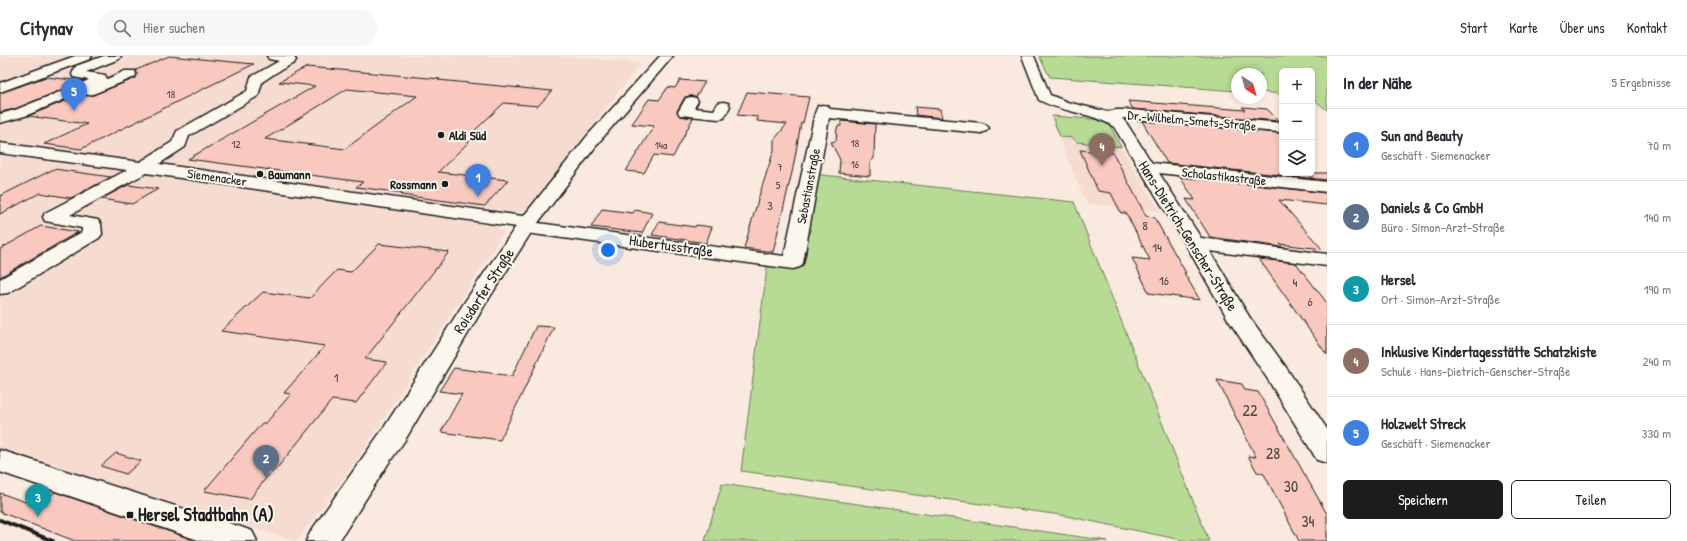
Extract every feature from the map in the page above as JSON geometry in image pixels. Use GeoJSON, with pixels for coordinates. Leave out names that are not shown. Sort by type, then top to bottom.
{"type":"FeatureCollection","features":[{"type":"Feature","properties":{"kind":"street"},"geometry":{"type":"LineString","coordinates":[[0,88],[86,56]]}},
{"type":"Feature","properties":{"kind":"street"},"geometry":{"type":"LineString","coordinates":[[0,119],[20,113],[100,80],[100,78],[78,74],[81,69],[115,56]]}},
{"type":"Feature","properties":{"kind":"street"},"geometry":{"type":"LineString","coordinates":[[0,288],[92,234],[91,224],[52,217],[132,174],[142,166],[179,144],[182,134],[253,93],[256,80],[272,69],[290,60],[288,58],[273,56]]}},
{"type":"Feature","properties":{"kind":"street","name":"Roisdorfer Straße"},"geometry":{"type":"LineString","coordinates":[[322,541],[378,456],[395,433],[486,286],[527,225],[604,124],[667,56]]}},
{"type":"Feature","properties":{"kind":"street","name":"Hans-Dietrich-Genscher-Straße"},"geometry":{"type":"LineString","coordinates":[[1028,56],[1044,97],[1066,106],[1116,120],[1120,124],[1146,168],[1195,243],[1240,321],[1276,372],[1327,452]]}},
{"type":"Feature","properties":{"kind":"street"},"geometry":{"type":"LineString","coordinates":[[19,127],[43,110],[130,74]]}},
{"type":"Feature","properties":{"kind":"street"},"geometry":{"type":"LineString","coordinates":[[691,100],[685,112],[719,115],[723,106]]}},
{"type":"Feature","properties":{"kind":"street","name":"Sebastianstraße"},"geometry":{"type":"LineString","coordinates":[[793,263],[823,111],[981,128]]}},
{"type":"Feature","properties":{"kind":"street","name":"Dr.-Wilhelm-Smets-Straße"},"geometry":{"type":"LineString","coordinates":[[1107,117],[1116,114],[1131,114],[1278,127]]}},
{"type":"Feature","properties":{"kind":"street","name":"Siemenacker"},"geometry":{"type":"LineString","coordinates":[[0,148],[142,166],[527,225]]}},
{"type":"Feature","properties":{"kind":"street","name":"Scholastikastraße"},"geometry":{"type":"LineString","coordinates":[[1146,168],[1327,187]]}},
{"type":"Feature","properties":{"kind":"street","name":"Hubertusstraße"},"geometry":{"type":"LineString","coordinates":[[527,225],[793,263]]}},
{"type":"Feature","properties":{"kind":"street"},"geometry":{"type":"LineString","coordinates":[[1195,243],[1320,259],[1327,276]]}},
{"type":"Feature","properties":{"kind":"street"},"geometry":{"type":"LineString","coordinates":[[0,461],[241,541]]}},
{"type":"Feature","properties":{"kind":"shaded area"},"geometry":{"type":"Polygon","coordinates":[[[0,56],[558,56],[641,63],[520,218],[342,192],[332,200],[490,222],[504,232],[362,452],[297,541],[0,450],[0,56]]]}},
{"type":"Feature","properties":{"kind":"shaded area"},"geometry":{"type":"Polygon","coordinates":[[[1050,115],[1103,120],[1109,123],[1130,163],[1161,212],[1086,203],[1050,115]]]}},
{"type":"Feature","properties":{"kind":"green space"},"geometry":{"type":"Polygon","coordinates":[[[1039,56],[1327,56],[1327,110],[1315,100],[1315,68],[1279,68],[1279,94],[1267,93],[1267,68],[1231,68],[1231,91],[1050,77],[1039,56]]]}},
{"type":"Feature","properties":{"kind":"green space"},"geometry":{"type":"Polygon","coordinates":[[[1052,116],[1103,120],[1108,122],[1121,147],[1077,142],[1073,138],[1060,137],[1052,116]]]}},
{"type":"Feature","properties":{"kind":"green space"},"geometry":{"type":"Polygon","coordinates":[[[813,174],[1074,202],[1209,541],[1187,541],[1061,515],[741,471],[768,260],[793,263],[806,257],[813,174]]]}},
{"type":"Feature","properties":{"kind":"green space"},"geometry":{"type":"Polygon","coordinates":[[[722,484],[1108,541],[705,541],[722,484]]]}},
{"type":"Feature","properties":{"kind":"building"},"geometry":{"type":"Polygon","coordinates":[[[169,56],[254,64],[81,149],[44,144],[87,124],[28,116],[82,94],[87,96],[93,95],[136,78],[136,70],[169,56]]]}},
{"type":"Feature","properties":{"kind":"building"},"geometry":{"type":"Polygon","coordinates":[[[307,67],[552,91],[538,106],[504,103],[472,133],[478,133],[438,172],[508,180],[485,206],[401,195],[403,193],[356,187],[363,182],[188,159],[315,86],[279,82],[307,67]],[[347,89],[265,139],[345,149],[417,96],[347,89]]]}},
{"type":"Feature","properties":{"kind":"building"},"geometry":{"type":"Polygon","coordinates":[[[46,77],[83,81],[15,109],[0,112],[0,93],[46,77]]]}},
{"type":"Feature","properties":{"kind":"building"},"geometry":{"type":"Polygon","coordinates":[[[680,80],[705,82],[696,97],[685,97],[677,111],[680,116],[693,118],[673,157],[654,155],[644,173],[626,171],[654,126],[632,124],[649,99],[659,100],[668,87],[675,88],[680,80]]]}},
{"type":"Feature","properties":{"kind":"building"},"geometry":{"type":"Polygon","coordinates":[[[747,92],[809,97],[803,123],[801,123],[793,168],[773,252],[744,248],[774,150],[774,140],[787,124],[757,121],[758,117],[737,115],[747,92]]]}},
{"type":"Feature","properties":{"kind":"building"},"geometry":{"type":"Polygon","coordinates":[[[1128,101],[1245,110],[1242,107],[1267,109],[1279,121],[1133,109],[1128,101]]]}},
{"type":"Feature","properties":{"kind":"building"},"geometry":{"type":"Polygon","coordinates":[[[915,107],[940,109],[942,118],[916,115],[915,107]]]}},
{"type":"Feature","properties":{"kind":"building"},"geometry":{"type":"Polygon","coordinates":[[[841,121],[875,124],[874,158],[870,163],[870,176],[839,173],[840,160],[831,142],[836,141],[837,128],[838,126],[841,126],[841,121]]]}},
{"type":"Feature","properties":{"kind":"building"},"geometry":{"type":"Polygon","coordinates":[[[1142,121],[1279,133],[1279,175],[1167,163],[1142,121]]]}},
{"type":"Feature","properties":{"kind":"building"},"geometry":{"type":"Polygon","coordinates":[[[1080,150],[1113,153],[1146,216],[1154,217],[1200,300],[1149,293],[1132,258],[1150,260],[1126,213],[1121,213],[1111,193],[1098,191],[1080,150]]]}},
{"type":"Feature","properties":{"kind":"building"},"geometry":{"type":"Polygon","coordinates":[[[54,169],[111,177],[71,198],[40,193],[0,214],[0,196],[54,169]]]}},
{"type":"Feature","properties":{"kind":"building"},"geometry":{"type":"Polygon","coordinates":[[[1315,173],[1327,173],[1327,180],[1312,178],[1312,176],[1315,176],[1315,173]]]}},
{"type":"Feature","properties":{"kind":"building"},"geometry":{"type":"Polygon","coordinates":[[[1292,176],[1309,176],[1311,178],[1292,176]]]}},
{"type":"Feature","properties":{"kind":"building"},"geometry":{"type":"Polygon","coordinates":[[[1180,177],[1327,193],[1327,205],[1279,200],[1322,249],[1280,244],[1282,247],[1210,237],[1186,199],[1195,200],[1180,177]]]}},
{"type":"Feature","properties":{"kind":"building"},"geometry":{"type":"Polygon","coordinates":[[[128,185],[158,189],[132,204],[101,199],[128,185]]]}},
{"type":"Feature","properties":{"kind":"building"},"geometry":{"type":"Polygon","coordinates":[[[602,209],[633,213],[635,210],[652,213],[642,233],[591,227],[602,209]]]}},
{"type":"Feature","properties":{"kind":"building"},"geometry":{"type":"Polygon","coordinates":[[[659,222],[695,227],[696,225],[712,227],[706,243],[652,235],[659,222]]]}},
{"type":"Feature","properties":{"kind":"building"},"geometry":{"type":"Polygon","coordinates":[[[41,226],[78,232],[0,277],[0,249],[41,226]]]}},
{"type":"Feature","properties":{"kind":"building"},"geometry":{"type":"Polygon","coordinates":[[[379,244],[449,252],[365,359],[387,362],[356,403],[332,400],[250,499],[204,491],[262,423],[266,423],[291,394],[284,393],[325,346],[221,331],[263,292],[310,298],[337,270],[351,272],[379,244]]]}},
{"type":"Feature","properties":{"kind":"building"},"geometry":{"type":"Polygon","coordinates":[[[1259,259],[1296,263],[1327,303],[1327,355],[1259,259]]]}},
{"type":"Feature","properties":{"kind":"building"},"geometry":{"type":"Polygon","coordinates":[[[536,326],[554,327],[500,440],[441,432],[462,394],[439,391],[454,368],[512,376],[536,326]]]}},
{"type":"Feature","properties":{"kind":"building"},"geometry":{"type":"Polygon","coordinates":[[[1217,380],[1242,384],[1245,390],[1258,392],[1327,514],[1327,541],[1299,541],[1264,474],[1257,472],[1248,456],[1256,457],[1217,380]]]}},
{"type":"Feature","properties":{"kind":"building"},"geometry":{"type":"Polygon","coordinates":[[[116,453],[141,461],[126,474],[101,466],[116,453]]]}},
{"type":"Feature","properties":{"kind":"building"},"geometry":{"type":"Polygon","coordinates":[[[55,492],[191,539],[191,541],[75,541],[0,512],[0,493],[37,506],[55,492]]]}},
{"type":"Feature","properties":{"kind":"railway"},"geometry":{"type":"LineString","coordinates":[[0,520],[53,541]]}},
{"type":"Feature","properties":{"kind":"place","name":"Holzwelt Streck"},"geometry":{"type":"Point","coordinates":[74,111]}},
{"type":"Feature","properties":{"kind":"place","name":"Aldi Süd"},"geometry":{"type":"Point","coordinates":[441,135]}},
{"type":"Feature","properties":{"kind":"place","name":"Inklusive Kindertagesstätte Schatzkiste"},"geometry":{"type":"Point","coordinates":[1102,166]}},
{"type":"Feature","properties":{"kind":"place","name":"Baumann"},"geometry":{"type":"Point","coordinates":[260,174]}},
{"type":"Feature","properties":{"kind":"place","name":"Rossmann"},"geometry":{"type":"Point","coordinates":[445,184]}},
{"type":"Feature","properties":{"kind":"place","name":"Sun and Beauty"},"geometry":{"type":"Point","coordinates":[478,197]}},
{"type":"Feature","properties":{"kind":"place","name":"Daniels & Co GmbH"},"geometry":{"type":"Point","coordinates":[266,478]}},
{"type":"Feature","properties":{"kind":"place","name":"Hersel Stadtbahn (A)"},"geometry":{"type":"Point","coordinates":[130,515]}},
{"type":"Feature","properties":{"kind":"place","name":"Hersel"},"geometry":{"type":"Point","coordinates":[38,517]}}]}
